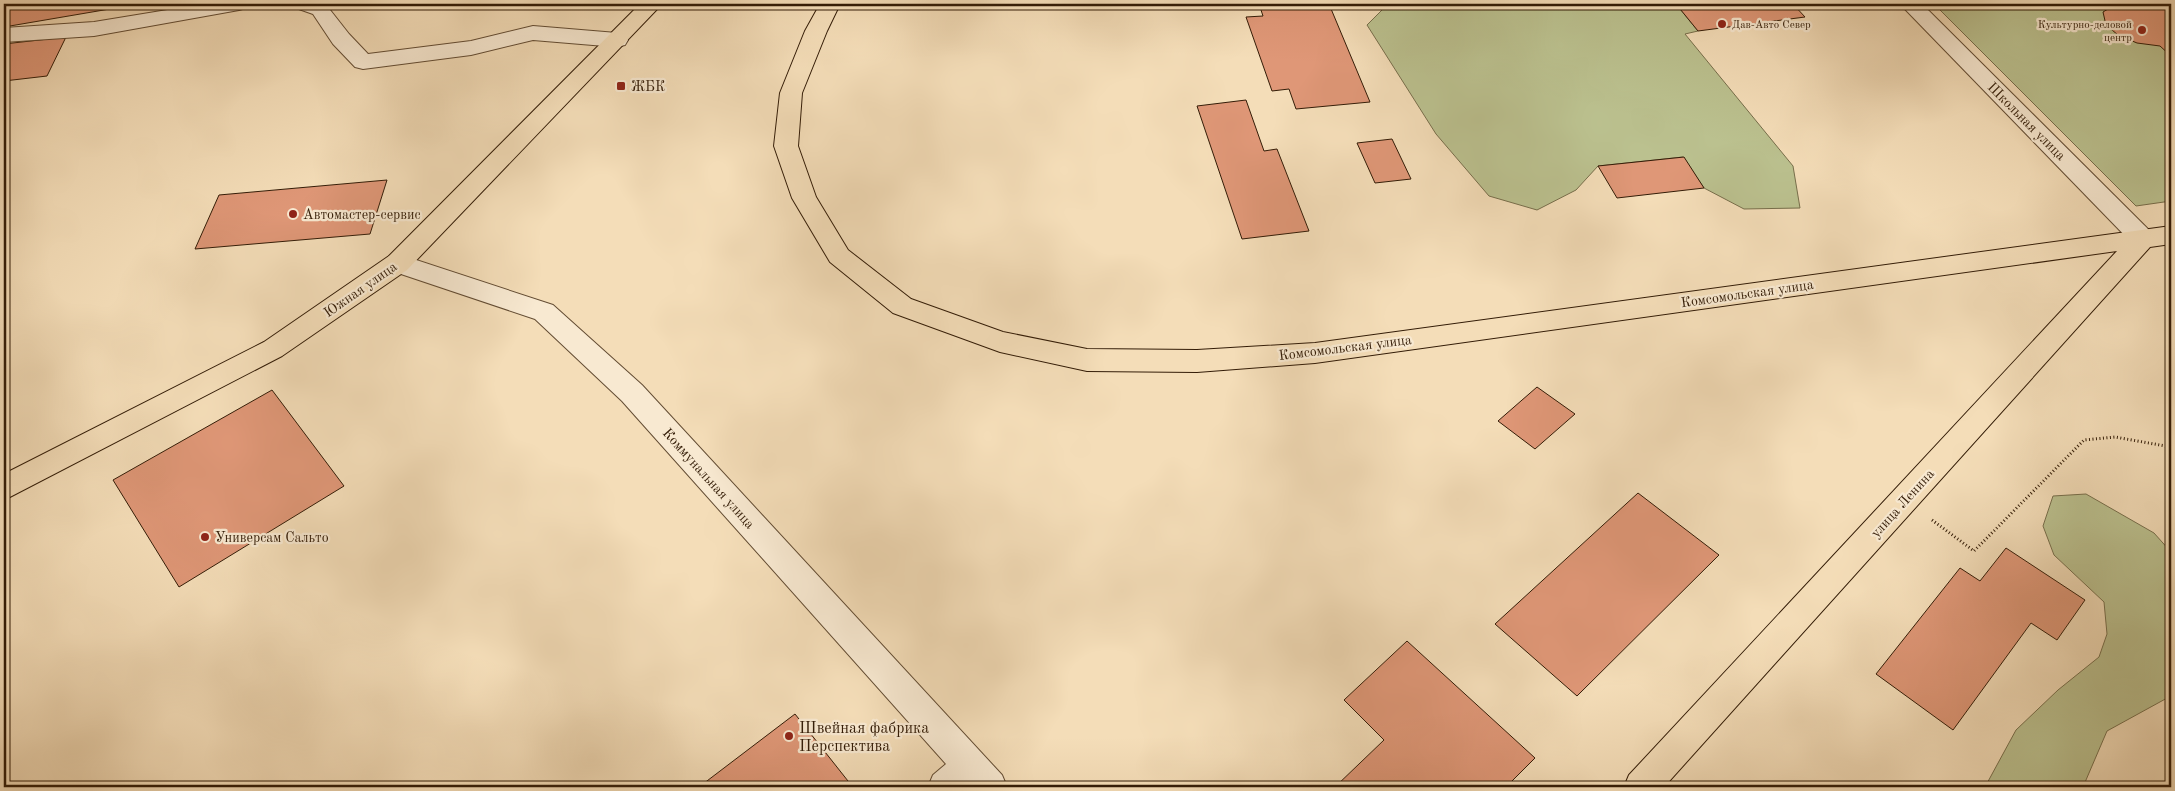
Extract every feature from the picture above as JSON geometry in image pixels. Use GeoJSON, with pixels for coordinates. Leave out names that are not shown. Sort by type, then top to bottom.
{"type":"FeatureCollection","features":[{"type":"Feature","properties":{"kind":"main road","name":"Южная улица"},"geometry":{"type":"LineString","coordinates":[[4,488],[273,349],[398,263],[652,4]]}},
{"type":"Feature","properties":{"kind":"main road","name":"Комсомольская улица"},"geometry":{"type":"LineString","coordinates":[[830,4],[816,31],[791,93],[786,146],[804,198],[839,256],[902,306],[1000,342],[1087,360],[1197,361],[1316,353],[2157,237]]}},
{"type":"Feature","properties":{"kind":"main road","name":"улица Ленина"},"geometry":{"type":"LineString","coordinates":[[1641,787],[2157,237]]}},
{"type":"Feature","properties":{"kind":"street"},"geometry":{"type":"LineString","coordinates":[[4,35],[40,31],[94,29],[239,4]]}},
{"type":"Feature","properties":{"kind":"street"},"geometry":{"type":"LineString","coordinates":[[303,4],[320,10],[341,39],[363,62],[471,48],[533,33],[617,40]]}},
{"type":"Feature","properties":{"kind":"street","name":"Школьная улица"},"geometry":{"type":"LineString","coordinates":[[1910,4],[2157,237]]}},
{"type":"Feature","properties":{"kind":"street","name":"Коммунальная улица"},"geometry":{"type":"LineString","coordinates":[[398,263],[544,312],[632,394],[968,780]]}},
{"type":"Feature","properties":{"kind":"path"},"geometry":{"type":"LineString","coordinates":[[1924,526],[1930,519],[1974,551],[2084,440],[2092,436],[2105,437],[2171,447]]}},
{"type":"Feature","properties":{"kind":"green space"},"geometry":{"type":"Polygon","coordinates":[[[1388,4],[1676,4],[1698,31],[1685,34],[1793,166],[1800,208],[1744,209],[1704,188],[1683,157],[1598,166],[1576,190],[1537,210],[1489,196],[1436,134],[1367,25],[1388,4]]]}},
{"type":"Feature","properties":{"kind":"green space"},"geometry":{"type":"Polygon","coordinates":[[[1934,4],[2171,4],[2171,201],[2136,206],[1934,4]]]}},
{"type":"Feature","properties":{"kind":"green space"},"geometry":{"type":"Polygon","coordinates":[[[2086,494],[2154,533],[2171,552],[2171,694],[2169,697],[2107,731],[2083,787],[1985,787],[2016,730],[2058,690],[2099,657],[2107,634],[2104,602],[2054,555],[2043,526],[2053,496],[2086,494]]]}},
{"type":"Feature","properties":{"kind":"building"},"geometry":{"type":"Polygon","coordinates":[[[4,4],[139,4],[4,27],[4,4]]]}},
{"type":"Feature","properties":{"kind":"building"},"geometry":{"type":"Polygon","coordinates":[[[1259,4],[1329,4],[1370,102],[1296,109],[1289,89],[1272,91],[1246,17],[1263,16],[1259,4]]]}},
{"type":"Feature","properties":{"kind":"building","name":"Дав-Авто Север"},"geometry":{"type":"Polygon","coordinates":[[[1676,4],[1793,4],[1805,17],[1698,31],[1676,4]]]}},
{"type":"Feature","properties":{"kind":"building","name":"Культурно-деловой центр"},"geometry":{"type":"Polygon","coordinates":[[[2110,4],[2171,4],[2171,56],[2160,46],[2137,43],[2118,35],[2106,25],[2103,12],[2113,6],[2110,4]]]}},
{"type":"Feature","properties":{"kind":"building"},"geometry":{"type":"Polygon","coordinates":[[[66,37],[47,76],[4,81],[4,44],[66,37]]]}},
{"type":"Feature","properties":{"kind":"building"},"geometry":{"type":"Polygon","coordinates":[[[1246,100],[1264,151],[1277,149],[1309,231],[1242,239],[1197,106],[1246,100]]]}},
{"type":"Feature","properties":{"kind":"building"},"geometry":{"type":"Polygon","coordinates":[[[1392,139],[1411,179],[1375,183],[1357,143],[1392,139]]]}},
{"type":"Feature","properties":{"kind":"building"},"geometry":{"type":"Polygon","coordinates":[[[1684,157],[1704,188],[1617,198],[1598,166],[1684,157]]]}},
{"type":"Feature","properties":{"kind":"building","name":"Автомастер-сервис"},"geometry":{"type":"Polygon","coordinates":[[[387,180],[370,234],[195,249],[219,195],[387,180]]]}},
{"type":"Feature","properties":{"kind":"building"},"geometry":{"type":"Polygon","coordinates":[[[1537,387],[1575,414],[1535,449],[1498,421],[1537,387]]]}},
{"type":"Feature","properties":{"kind":"building","name":"Универсам Сальто"},"geometry":{"type":"Polygon","coordinates":[[[272,390],[344,486],[179,587],[113,480],[272,390]]]}},
{"type":"Feature","properties":{"kind":"building"},"geometry":{"type":"Polygon","coordinates":[[[1638,493],[1719,555],[1577,696],[1495,624],[1638,493]]]}},
{"type":"Feature","properties":{"kind":"building"},"geometry":{"type":"Polygon","coordinates":[[[2006,548],[2085,600],[2057,640],[2031,623],[1953,730],[1876,674],[1960,568],[1980,581],[2006,548]]]}},
{"type":"Feature","properties":{"kind":"building"},"geometry":{"type":"Polygon","coordinates":[[[1407,641],[1535,758],[1506,787],[1335,787],[1384,740],[1344,700],[1407,641]]]}},
{"type":"Feature","properties":{"kind":"building","name":"Швейная фабрика Перспектива"},"geometry":{"type":"Polygon","coordinates":[[[795,714],[848,781],[840,787],[699,787],[795,714]]]}},
{"type":"Feature","properties":{"kind":"place","name":"Дав-Авто Север"},"geometry":{"type":"Point","coordinates":[1722,24]}},
{"type":"Feature","properties":{"kind":"place","name":"Культурно-деловой центр"},"geometry":{"type":"Point","coordinates":[2142,30]}},
{"type":"Feature","properties":{"kind":"place","name":"ЖБК"},"geometry":{"type":"Point","coordinates":[621,86]}},
{"type":"Feature","properties":{"kind":"place","name":"Автомастер-сервис"},"geometry":{"type":"Point","coordinates":[293,214]}},
{"type":"Feature","properties":{"kind":"place","name":"Универсам Сальто"},"geometry":{"type":"Point","coordinates":[205,537]}},
{"type":"Feature","properties":{"kind":"place","name":"Швейная фабрика Перспектива"},"geometry":{"type":"Point","coordinates":[789,736]}}]}
